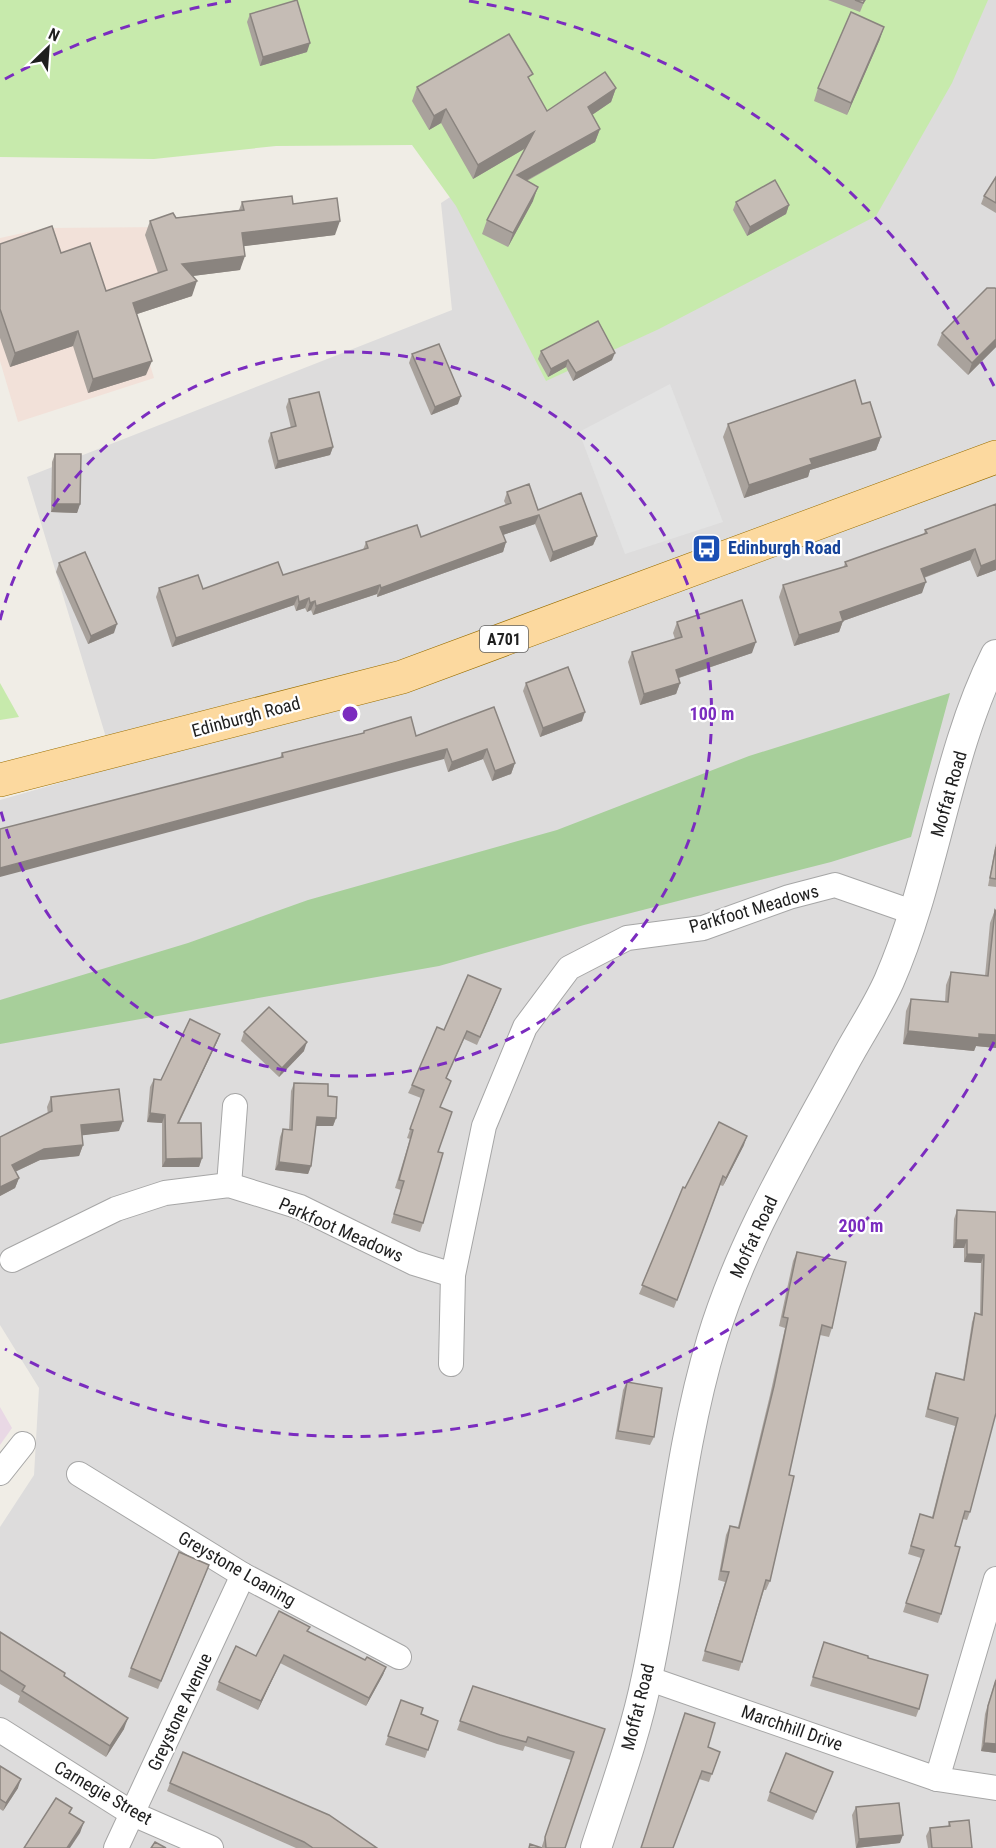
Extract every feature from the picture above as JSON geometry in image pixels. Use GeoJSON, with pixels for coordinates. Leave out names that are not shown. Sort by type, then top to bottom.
{"type":"FeatureCollection","features":[{"type":"Feature","properties":{"kind":"main road","name":"Edinburgh Road"},"geometry":{"type":"LineString","coordinates":[[0,780],[402,677],[996,457]]}},
{"type":"Feature","properties":{"kind":"street","name":"Moffat Road"},"geometry":{"type":"LineString","coordinates":[[596,1848],[631,1740],[647,1678],[695,1405],[712,1339],[734,1275],[765,1210],[888,982],[915,913],[959,754],[976,703],[996,655]]}},
{"type":"Feature","properties":{"kind":"street","name":"Parkfoot Meadows"},"geometry":{"type":"LineString","coordinates":[[451,1364],[453,1275],[484,1126],[525,1027],[569,968],[627,938],[703,927],[789,897],[835,885],[915,913]]}},
{"type":"Feature","properties":{"kind":"street"},"geometry":{"type":"LineString","coordinates":[[229,1185],[236,1106]]}},
{"type":"Feature","properties":{"kind":"street","name":"Parkfoot Meadows"},"geometry":{"type":"LineString","coordinates":[[12,1260],[116,1209],[165,1193],[229,1185],[300,1208],[414,1263],[453,1275]]}},
{"type":"Feature","properties":{"kind":"street"},"geometry":{"type":"LineString","coordinates":[[0,1473],[23,1444]]}},
{"type":"Feature","properties":{"kind":"street","name":"Greystone Loaning"},"geometry":{"type":"LineString","coordinates":[[79,1474],[243,1575],[399,1657]]}},
{"type":"Feature","properties":{"kind":"street","name":"Greystone Avenue"},"geometry":{"type":"LineString","coordinates":[[116,1848],[243,1575]]}},
{"type":"Feature","properties":{"kind":"street"},"geometry":{"type":"LineString","coordinates":[[937,1779],[996,1579]]}},
{"type":"Feature","properties":{"kind":"street","name":"Marchhill Drive"},"geometry":{"type":"LineString","coordinates":[[647,1678],[937,1779],[996,1788]]}},
{"type":"Feature","properties":{"kind":"street","name":"Carnegie Street"},"geometry":{"type":"LineString","coordinates":[[0,1730],[133,1814],[211,1848]]}},
{"type":"Feature","properties":{"kind":"shaded area"},"geometry":{"type":"Polygon","coordinates":[[[753,0],[996,0],[996,1848],[0,1848],[0,1527],[34,1475],[39,1388],[0,1325],[0,800],[115,767],[27,477],[452,310],[441,203],[753,0]]]}},
{"type":"Feature","properties":{"kind":"shaded area"},"geometry":{"type":"Polygon","coordinates":[[[168,227],[177,278],[192,296],[135,314],[154,378],[18,422],[0,361],[0,238],[46,228],[168,227]]]}},
{"type":"Feature","properties":{"kind":"shaded area"},"geometry":{"type":"Polygon","coordinates":[[[670,384],[723,522],[625,554],[579,432],[670,384]]]}},
{"type":"Feature","properties":{"kind":"shaded area"},"geometry":{"type":"Polygon","coordinates":[[[0,1407],[12,1428],[0,1445],[0,1407]]]}},
{"type":"Feature","properties":{"kind":"green space"},"geometry":{"type":"Polygon","coordinates":[[[0,0],[988,0],[952,83],[876,216],[659,329],[546,381],[456,206],[412,145],[276,146],[154,159],[0,157],[0,0]]]}},
{"type":"Feature","properties":{"kind":"green space"},"geometry":{"type":"Polygon","coordinates":[[[0,683],[19,717],[0,720],[0,683]]]}},
{"type":"Feature","properties":{"kind":"green space"},"geometry":{"type":"Polygon","coordinates":[[[950,693],[911,837],[831,862],[584,925],[439,966],[0,1044],[0,1000],[188,943],[308,900],[557,830],[749,756],[950,693]]]}},
{"type":"Feature","properties":{"kind":"building"},"geometry":{"type":"Polygon","coordinates":[[[297,0],[310,43],[263,57],[250,14],[297,0]]]}},
{"type":"Feature","properties":{"kind":"building"},"geometry":{"type":"Polygon","coordinates":[[[851,12],[884,27],[851,103],[818,88],[851,12]]]}},
{"type":"Feature","properties":{"kind":"building"},"geometry":{"type":"Polygon","coordinates":[[[509,34],[533,74],[528,77],[547,111],[605,72],[616,88],[588,107],[600,129],[517,175],[538,187],[513,233],[487,220],[534,132],[478,165],[446,109],[434,116],[417,87],[509,34]]]}},
{"type":"Feature","properties":{"kind":"building"},"geometry":{"type":"Polygon","coordinates":[[[996,177],[996,203],[984,196],[996,177]]]}},
{"type":"Feature","properties":{"kind":"building"},"geometry":{"type":"Polygon","coordinates":[[[775,180],[789,205],[750,227],[736,202],[775,180]]]}},
{"type":"Feature","properties":{"kind":"building"},"geometry":{"type":"Polygon","coordinates":[[[292,196],[293,204],[337,198],[340,221],[242,233],[245,256],[182,264],[197,281],[133,303],[152,361],[93,379],[78,331],[15,353],[0,309],[0,244],[52,226],[61,253],[90,243],[106,291],[167,270],[150,221],[173,213],[176,218],[244,210],[242,202],[292,196]]]}},
{"type":"Feature","properties":{"kind":"building"},"geometry":{"type":"Polygon","coordinates":[[[987,288],[996,289],[996,339],[972,363],[942,333],[987,288]]]}},
{"type":"Feature","properties":{"kind":"building"},"geometry":{"type":"Polygon","coordinates":[[[598,321],[615,353],[576,373],[568,360],[551,369],[541,351],[598,321]]]}},
{"type":"Feature","properties":{"kind":"building"},"geometry":{"type":"Polygon","coordinates":[[[439,344],[461,396],[435,407],[412,354],[439,344]]]}},
{"type":"Feature","properties":{"kind":"building"},"geometry":{"type":"Polygon","coordinates":[[[855,380],[862,404],[870,402],[881,437],[810,459],[812,464],[749,485],[728,424],[855,380]]]}},
{"type":"Feature","properties":{"kind":"building"},"geometry":{"type":"Polygon","coordinates":[[[319,392],[333,447],[278,461],[271,433],[296,426],[289,399],[319,392]]]}},
{"type":"Feature","properties":{"kind":"building"},"geometry":{"type":"Polygon","coordinates":[[[55,454],[81,454],[80,504],[55,504],[55,454]]]}},
{"type":"Feature","properties":{"kind":"building"},"geometry":{"type":"Polygon","coordinates":[[[529,484],[538,510],[581,493],[597,536],[553,552],[539,515],[500,527],[506,542],[381,588],[380,585],[316,606],[315,601],[310,603],[309,598],[299,602],[298,596],[176,638],[159,588],[198,575],[203,589],[278,562],[283,575],[368,548],[366,542],[417,525],[421,537],[511,503],[507,492],[529,484]]]}},
{"type":"Feature","properties":{"kind":"building"},"geometry":{"type":"Polygon","coordinates":[[[996,504],[996,560],[981,566],[975,549],[921,569],[926,582],[840,612],[843,621],[799,635],[783,585],[847,566],[845,562],[927,533],[925,530],[996,504]]]}},
{"type":"Feature","properties":{"kind":"building"},"geometry":{"type":"Polygon","coordinates":[[[85,552],[117,624],[91,636],[59,563],[85,552]]]}},
{"type":"Feature","properties":{"kind":"building"},"geometry":{"type":"Polygon","coordinates":[[[742,600],[756,642],[676,670],[680,683],[644,694],[632,652],[682,637],[677,622],[742,600]]]}},
{"type":"Feature","properties":{"kind":"building"},"geometry":{"type":"Polygon","coordinates":[[[568,667],[585,712],[543,728],[526,683],[568,667]]]}},
{"type":"Feature","properties":{"kind":"building"},"geometry":{"type":"Polygon","coordinates":[[[494,707],[515,763],[495,771],[487,749],[452,762],[447,749],[0,868],[0,829],[283,757],[282,753],[364,733],[364,731],[411,717],[416,736],[494,707]]]}},
{"type":"Feature","properties":{"kind":"building"},"geometry":{"type":"Polygon","coordinates":[[[996,847],[996,879],[990,878],[996,847]]]}},
{"type":"Feature","properties":{"kind":"building"},"geometry":{"type":"Polygon","coordinates":[[[995,910],[996,1035],[979,1034],[979,1038],[908,1031],[911,999],[948,1002],[951,972],[988,976],[995,910]]]}},
{"type":"Feature","properties":{"kind":"building"},"geometry":{"type":"Polygon","coordinates":[[[468,975],[501,989],[480,1037],[467,1031],[446,1078],[451,1081],[440,1107],[452,1112],[438,1152],[443,1153],[423,1223],[394,1214],[404,1181],[399,1180],[413,1130],[410,1129],[424,1090],[412,1085],[437,1027],[444,1030],[468,975]]]}},
{"type":"Feature","properties":{"kind":"building"},"geometry":{"type":"Polygon","coordinates":[[[269,1007],[307,1042],[282,1068],[244,1032],[269,1007]]]}},
{"type":"Feature","properties":{"kind":"building"},"geometry":{"type":"Polygon","coordinates":[[[190,1019],[220,1034],[178,1123],[201,1123],[202,1158],[166,1159],[165,1115],[150,1113],[154,1079],[161,1080],[190,1019]]]}},
{"type":"Feature","properties":{"kind":"building"},"geometry":{"type":"Polygon","coordinates":[[[294,1083],[328,1084],[328,1096],[337,1097],[336,1118],[317,1117],[311,1166],[279,1162],[283,1129],[292,1130],[294,1083]]]}},
{"type":"Feature","properties":{"kind":"building"},"geometry":{"type":"Polygon","coordinates":[[[119,1089],[123,1121],[81,1125],[83,1145],[44,1149],[12,1165],[19,1178],[0,1187],[0,1137],[52,1111],[51,1097],[119,1089]]]}},
{"type":"Feature","properties":{"kind":"building"},"geometry":{"type":"Polygon","coordinates":[[[719,1122],[747,1136],[726,1178],[723,1176],[677,1300],[642,1285],[683,1187],[685,1188],[719,1122]]]}},
{"type":"Feature","properties":{"kind":"building"},"geometry":{"type":"Polygon","coordinates":[[[957,1210],[996,1212],[996,1413],[970,1512],[965,1511],[955,1546],[960,1547],[941,1614],[906,1603],[924,1550],[911,1546],[920,1514],[933,1518],[958,1418],[928,1409],[936,1373],[964,1380],[975,1313],[982,1315],[984,1255],[967,1254],[967,1240],[956,1240],[957,1210]]]}},
{"type":"Feature","properties":{"kind":"building"},"geometry":{"type":"Polygon","coordinates":[[[797,1252],[846,1262],[832,1328],[822,1325],[789,1475],[794,1476],[770,1581],[766,1580],[742,1662],[705,1651],[729,1572],[721,1571],[730,1526],[739,1528],[774,1386],[788,1318],[783,1317],[797,1252]]]}},
{"type":"Feature","properties":{"kind":"building"},"geometry":{"type":"Polygon","coordinates":[[[627,1382],[662,1388],[654,1437],[618,1431],[627,1382]]]}},
{"type":"Feature","properties":{"kind":"building"},"geometry":{"type":"Polygon","coordinates":[[[179,1552],[209,1565],[161,1681],[131,1668],[179,1552]]]}},
{"type":"Feature","properties":{"kind":"building"},"geometry":{"type":"Polygon","coordinates":[[[279,1611],[310,1627],[307,1631],[365,1660],[367,1657],[386,1667],[369,1698],[284,1655],[261,1701],[219,1682],[236,1646],[256,1656],[279,1611]]]}},
{"type":"Feature","properties":{"kind":"building"},"geometry":{"type":"Polygon","coordinates":[[[0,1632],[65,1673],[64,1676],[128,1718],[110,1746],[22,1691],[25,1686],[0,1670],[0,1632]]]}},
{"type":"Feature","properties":{"kind":"building"},"geometry":{"type":"Polygon","coordinates":[[[824,1642],[868,1656],[868,1658],[928,1675],[919,1709],[813,1677],[824,1642]]]}},
{"type":"Feature","properties":{"kind":"building"},"geometry":{"type":"Polygon","coordinates":[[[996,1680],[996,1744],[984,1743],[988,1706],[996,1680]]]}},
{"type":"Feature","properties":{"kind":"building"},"geometry":{"type":"Polygon","coordinates":[[[473,1686],[605,1729],[565,1848],[546,1848],[545,1837],[574,1752],[528,1737],[526,1742],[500,1735],[460,1721],[473,1686]]]}},
{"type":"Feature","properties":{"kind":"building"},"geometry":{"type":"Polygon","coordinates":[[[401,1700],[423,1708],[421,1714],[438,1721],[428,1750],[388,1736],[401,1700]]]}},
{"type":"Feature","properties":{"kind":"building"},"geometry":{"type":"Polygon","coordinates":[[[685,1713],[715,1723],[708,1747],[720,1752],[712,1774],[702,1771],[673,1848],[641,1848],[685,1713]]]}},
{"type":"Feature","properties":{"kind":"building"},"geometry":{"type":"Polygon","coordinates":[[[183,1752],[329,1815],[377,1848],[313,1848],[170,1783],[183,1752]]]}},
{"type":"Feature","properties":{"kind":"building"},"geometry":{"type":"Polygon","coordinates":[[[786,1753],[833,1772],[816,1812],[770,1792],[786,1753]]]}},
{"type":"Feature","properties":{"kind":"building"},"geometry":{"type":"Polygon","coordinates":[[[0,1766],[21,1779],[6,1803],[0,1799],[0,1766]]]}},
{"type":"Feature","properties":{"kind":"building"},"geometry":{"type":"Polygon","coordinates":[[[56,1798],[72,1808],[69,1813],[84,1822],[67,1848],[24,1848],[56,1798]]]}},
{"type":"Feature","properties":{"kind":"building"},"geometry":{"type":"Polygon","coordinates":[[[899,1803],[903,1835],[859,1839],[856,1807],[899,1803]]]}},
{"type":"Feature","properties":{"kind":"building"},"geometry":{"type":"Polygon","coordinates":[[[969,1820],[972,1848],[932,1848],[930,1828],[950,1826],[949,1822],[969,1820]]]}},
{"type":"Feature","properties":{"kind":"building"},"geometry":{"type":"Polygon","coordinates":[[[155,1842],[166,1848],[151,1848],[155,1842]]]}},
{"type":"Feature","properties":{"kind":"building"},"geometry":{"type":"Polygon","coordinates":[[[530,1844],[542,1848],[529,1848],[530,1844]]]}},
{"type":"Feature","properties":{"kind":"place","name":"Edinburgh Road"},"geometry":{"type":"Point","coordinates":[707,548]}}]}
